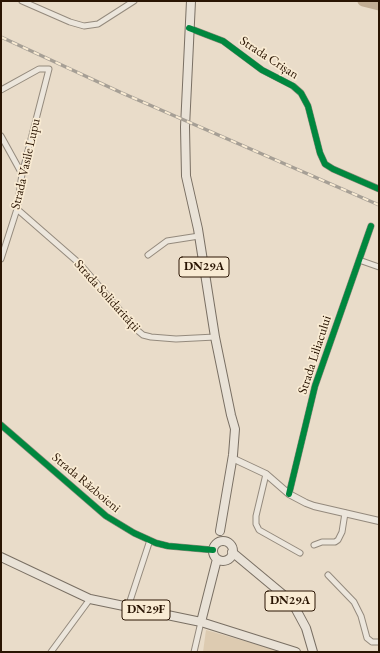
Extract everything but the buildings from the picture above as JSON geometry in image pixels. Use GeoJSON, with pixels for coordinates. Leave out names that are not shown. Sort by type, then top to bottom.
{"type":"FeatureCollection","features":[{"type":"Feature","properties":{"kind":"main road","name":"DN29A"},"geometry":{"type":"LineString","coordinates":[[190,1],[185,127],[186,176],[199,236],[215,337],[235,428],[232,458],[220,531],[215,546]]}},
{"type":"Feature","properties":{"kind":"main road"},"geometry":{"type":"LineString","coordinates":[[220,531],[228,543],[232,549],[230,555],[224,561],[217,559],[214,556],[215,546],[223,541],[228,543]]}},
{"type":"Feature","properties":{"kind":"main road","name":"DN29A"},"geometry":{"type":"LineString","coordinates":[[230,555],[259,574],[292,602],[306,628],[313,652]]}},
{"type":"Feature","properties":{"kind":"main road","name":"DN29F"},"geometry":{"type":"LineString","coordinates":[[1,557],[90,599],[202,622],[296,652]]}},
{"type":"Feature","properties":{"kind":"main road"},"geometry":{"type":"LineString","coordinates":[[202,622],[217,559]]}},
{"type":"Feature","properties":{"kind":"street"},"geometry":{"type":"LineString","coordinates":[[22,1],[70,22],[84,26],[98,24],[134,1]]}},
{"type":"Feature","properties":{"kind":"street","name":"Strada Crișan"},"geometry":{"type":"LineString","coordinates":[[189,28],[223,41],[262,70],[293,86],[301,93],[308,106],[320,153],[325,164],[379,189]]}},
{"type":"Feature","properties":{"kind":"street","name":"Strada Vasile Lupu"},"geometry":{"type":"LineString","coordinates":[[1,90],[34,71],[44,68],[49,69],[22,174],[17,209],[1,259]]}},
{"type":"Feature","properties":{"kind":"street"},"geometry":{"type":"LineString","coordinates":[[1,136],[22,174]]}},
{"type":"Feature","properties":{"kind":"street","name":"Strada Solidarității"},"geometry":{"type":"LineString","coordinates":[[17,209],[80,264],[143,335],[176,339],[215,337]]}},
{"type":"Feature","properties":{"kind":"street","name":"Strada Liliacului"},"geometry":{"type":"LineString","coordinates":[[289,494],[315,386],[371,226]]}},
{"type":"Feature","properties":{"kind":"street"},"geometry":{"type":"LineString","coordinates":[[148,255],[152,254],[167,241],[199,236]]}},
{"type":"Feature","properties":{"kind":"street"},"geometry":{"type":"LineString","coordinates":[[359,260],[379,267]]}},
{"type":"Feature","properties":{"kind":"street","name":"Strada Războieni"},"geometry":{"type":"LineString","coordinates":[[1,426],[106,516],[134,533],[168,546],[215,546]]}},
{"type":"Feature","properties":{"kind":"street"},"geometry":{"type":"LineString","coordinates":[[232,458],[266,474],[289,494],[314,506],[379,521]]}},
{"type":"Feature","properties":{"kind":"street"},"geometry":{"type":"LineString","coordinates":[[266,474],[256,516],[256,524],[259,530],[300,553]]}},
{"type":"Feature","properties":{"kind":"street"},"geometry":{"type":"LineString","coordinates":[[314,546],[322,542],[335,542],[338,540],[342,532],[345,513]]}},
{"type":"Feature","properties":{"kind":"street"},"geometry":{"type":"LineString","coordinates":[[128,607],[150,540]]}},
{"type":"Feature","properties":{"kind":"street"},"geometry":{"type":"LineString","coordinates":[[328,575],[354,602],[361,616],[367,638],[372,642],[379,642]]}},
{"type":"Feature","properties":{"kind":"street"},"geometry":{"type":"LineString","coordinates":[[52,652],[90,599]]}},
{"type":"Feature","properties":{"kind":"street"},"geometry":{"type":"LineString","coordinates":[[194,652],[202,622]]}},
{"type":"Feature","properties":{"kind":"shaded area"},"geometry":{"type":"Polygon","coordinates":[[[206,630],[283,652],[203,652],[206,630]]]}},
{"type":"Feature","properties":{"kind":"waterway"},"geometry":{"type":"LineString","coordinates":[[363,1],[379,5]]}},
{"type":"Feature","properties":{"kind":"railway"},"geometry":{"type":"LineString","coordinates":[[1,37],[122,93],[379,205]]}},
{"type":"Feature","properties":{"kind":"cycle path"},"geometry":{"type":"LineString","coordinates":[[189,28],[223,41],[262,70],[293,86],[301,93],[308,106],[320,153],[325,164],[379,189]]}},
{"type":"Feature","properties":{"kind":"cycle path"},"geometry":{"type":"LineString","coordinates":[[289,494],[315,386],[371,226]]}},
{"type":"Feature","properties":{"kind":"cycle path"},"geometry":{"type":"LineString","coordinates":[[1,425],[106,516],[134,533],[156,543],[168,546],[213,550]]}}]}
